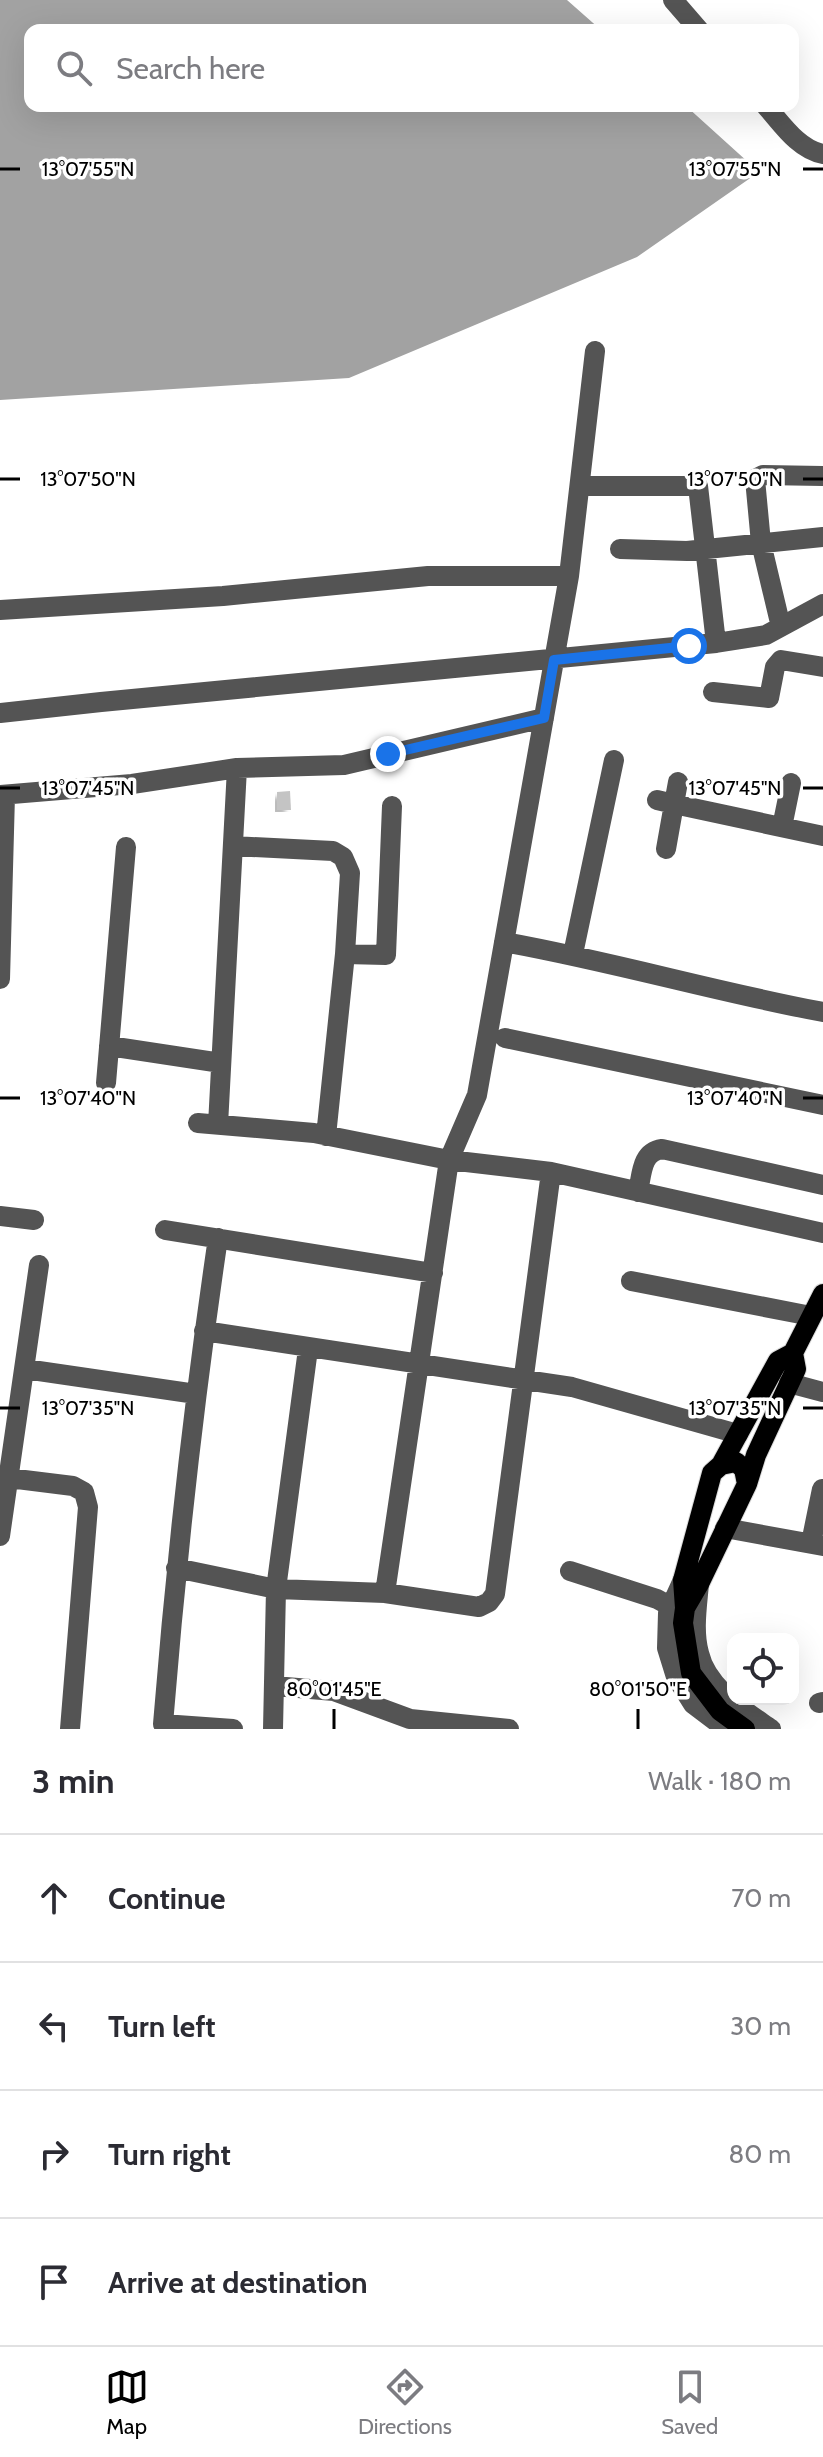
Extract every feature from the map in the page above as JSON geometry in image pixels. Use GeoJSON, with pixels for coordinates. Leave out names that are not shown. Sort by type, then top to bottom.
{"type":"FeatureCollection","features":[{"type":"Feature","properties":{"kind":"main road"},"geometry":{"type":"LineString","coordinates":[[691,1582],[712,1473],[721,1465],[778,1361],[793,1353],[823,1294]]}},
{"type":"Feature","properties":{"kind":"main road"},"geometry":{"type":"LineString","coordinates":[[745,1729],[720,1711],[691,1673],[679,1612],[691,1582],[725,1528],[747,1484],[756,1455],[796,1369],[793,1353]]}},
{"type":"Feature","properties":{"kind":"main road"},"geometry":{"type":"LineString","coordinates":[[721,1465],[736,1462],[744,1469],[747,1484]]}},
{"type":"Feature","properties":{"kind":"street"},"geometry":{"type":"LineString","coordinates":[[673,0],[694,24]]}},
{"type":"Feature","properties":{"kind":"street"},"geometry":{"type":"LineString","coordinates":[[771,112],[798,142],[823,154]]}},
{"type":"Feature","properties":{"kind":"street"},"geometry":{"type":"LineString","coordinates":[[385,1593],[449,1160],[477,1095],[569,576],[595,351]]}},
{"type":"Feature","properties":{"kind":"street"},"geometry":{"type":"LineString","coordinates":[[781,627],[761,543],[755,479],[763,475],[823,476]]}},
{"type":"Feature","properties":{"kind":"street"},"geometry":{"type":"LineString","coordinates":[[580,486],[698,486],[716,643]]}},
{"type":"Feature","properties":{"kind":"street"},"geometry":{"type":"LineString","coordinates":[[620,549],[705,550],[823,537]]}},
{"type":"Feature","properties":{"kind":"street"},"geometry":{"type":"LineString","coordinates":[[0,610],[223,596],[428,576],[569,576]]}},
{"type":"Feature","properties":{"kind":"street"},"geometry":{"type":"LineString","coordinates":[[0,713],[716,643],[766,635],[823,604]]}},
{"type":"Feature","properties":{"kind":"street"},"geometry":{"type":"LineString","coordinates":[[713,692],[769,698],[775,667],[781,660],[823,667]]}},
{"type":"Feature","properties":{"kind":"street"},"geometry":{"type":"LineString","coordinates":[[0,976],[2,795],[132,784],[237,768],[344,765],[544,718]]}},
{"type":"Feature","properties":{"kind":"street"},"geometry":{"type":"LineString","coordinates":[[573,954],[614,760]]}},
{"type":"Feature","properties":{"kind":"street"},"geometry":{"type":"LineString","coordinates":[[237,768],[221,1063],[208,1124],[326,1136],[449,1160],[551,1172],[823,1233]]}},
{"type":"Feature","properties":{"kind":"street"},"geometry":{"type":"LineString","coordinates":[[666,849],[666,802],[678,782]]}},
{"type":"Feature","properties":{"kind":"street"},"geometry":{"type":"LineString","coordinates":[[782,827],[791,783]]}},
{"type":"Feature","properties":{"kind":"street"},"geometry":{"type":"LineString","coordinates":[[666,802],[823,836]]}},
{"type":"Feature","properties":{"kind":"street"},"geometry":{"type":"LineString","coordinates":[[345,954],[386,955],[392,806]]}},
{"type":"Feature","properties":{"kind":"street"},"geometry":{"type":"LineString","coordinates":[[233,846],[333,851],[343,857],[350,873],[326,1136]]}},
{"type":"Feature","properties":{"kind":"street"},"geometry":{"type":"LineString","coordinates":[[106,1083],[126,847]]}},
{"type":"Feature","properties":{"kind":"street"},"geometry":{"type":"LineString","coordinates":[[504,942],[573,954],[650,975],[823,1012]]}},
{"type":"Feature","properties":{"kind":"street"},"geometry":{"type":"LineString","coordinates":[[505,1038],[823,1105]]}},
{"type":"Feature","properties":{"kind":"street"},"geometry":{"type":"LineString","coordinates":[[109,1046],[221,1063]]}},
{"type":"Feature","properties":{"kind":"street"},"geometry":{"type":"LineString","coordinates":[[638,1192],[646,1155],[662,1149],[823,1185]]}},
{"type":"Feature","properties":{"kind":"street"},"geometry":{"type":"LineString","coordinates":[[176,1568],[276,1589],[385,1593],[479,1607],[489,1602],[495,1594],[551,1172]]}},
{"type":"Feature","properties":{"kind":"street"},"geometry":{"type":"LineString","coordinates":[[0,1216],[34,1220]]}},
{"type":"Feature","properties":{"kind":"street"},"geometry":{"type":"LineString","coordinates":[[165,1230],[433,1273]]}},
{"type":"Feature","properties":{"kind":"street"},"geometry":{"type":"LineString","coordinates":[[218,1238],[176,1568],[163,1724],[233,1729]]}},
{"type":"Feature","properties":{"kind":"street"},"geometry":{"type":"LineString","coordinates":[[0,1536],[4,1477],[25,1369],[39,1265]]}},
{"type":"Feature","properties":{"kind":"street"},"geometry":{"type":"LineString","coordinates":[[631,1281],[811,1316]]}},
{"type":"Feature","properties":{"kind":"street"},"geometry":{"type":"LineString","coordinates":[[204,1331],[572,1387],[738,1434]]}},
{"type":"Feature","properties":{"kind":"street"},"geometry":{"type":"LineString","coordinates":[[273,1729],[276,1589],[308,1349]]}},
{"type":"Feature","properties":{"kind":"street"},"geometry":{"type":"LineString","coordinates":[[25,1369],[196,1394]]}},
{"type":"Feature","properties":{"kind":"street"},"geometry":{"type":"LineString","coordinates":[[789,1383],[823,1392]]}},
{"type":"Feature","properties":{"kind":"street"},"geometry":{"type":"LineString","coordinates":[[4,1477],[73,1486],[84,1492],[88,1507],[70,1729]]}},
{"type":"Feature","properties":{"kind":"street"},"geometry":{"type":"LineString","coordinates":[[725,1528],[817,1544],[822,1489]]}},
{"type":"Feature","properties":{"kind":"street"},"geometry":{"type":"LineString","coordinates":[[570,1571],[657,1599],[679,1612]]}},
{"type":"Feature","properties":{"kind":"street"},"geometry":{"type":"LineString","coordinates":[[691,1582],[698,1652],[705,1670],[732,1701],[771,1729]]}},
{"type":"Feature","properties":{"kind":"street"},"geometry":{"type":"LineString","coordinates":[[679,1612],[668,1613],[667,1648],[676,1677],[693,1704],[726,1729]]}},
{"type":"Feature","properties":{"kind":"street"},"geometry":{"type":"LineString","coordinates":[[274,1686],[334,1691],[410,1719],[509,1729]]}},
{"type":"Feature","properties":{"kind":"shaded area"},"geometry":{"type":"Polygon","coordinates":[[[0,0],[567,0],[594,24],[24,24],[24,112],[693,112],[759,172],[637,257],[349,378],[0,400],[0,0]]]}},
{"type":"Feature","properties":{"kind":"building"},"geometry":{"type":"Polygon","coordinates":[[[290,791],[291,810],[277,810],[277,792],[290,791]]]}},
{"type":"Feature","properties":{"kind":"route"},"geometry":{"type":"LineString","coordinates":[[388,754],[544,718],[554,660],[689,646]]}}]}
